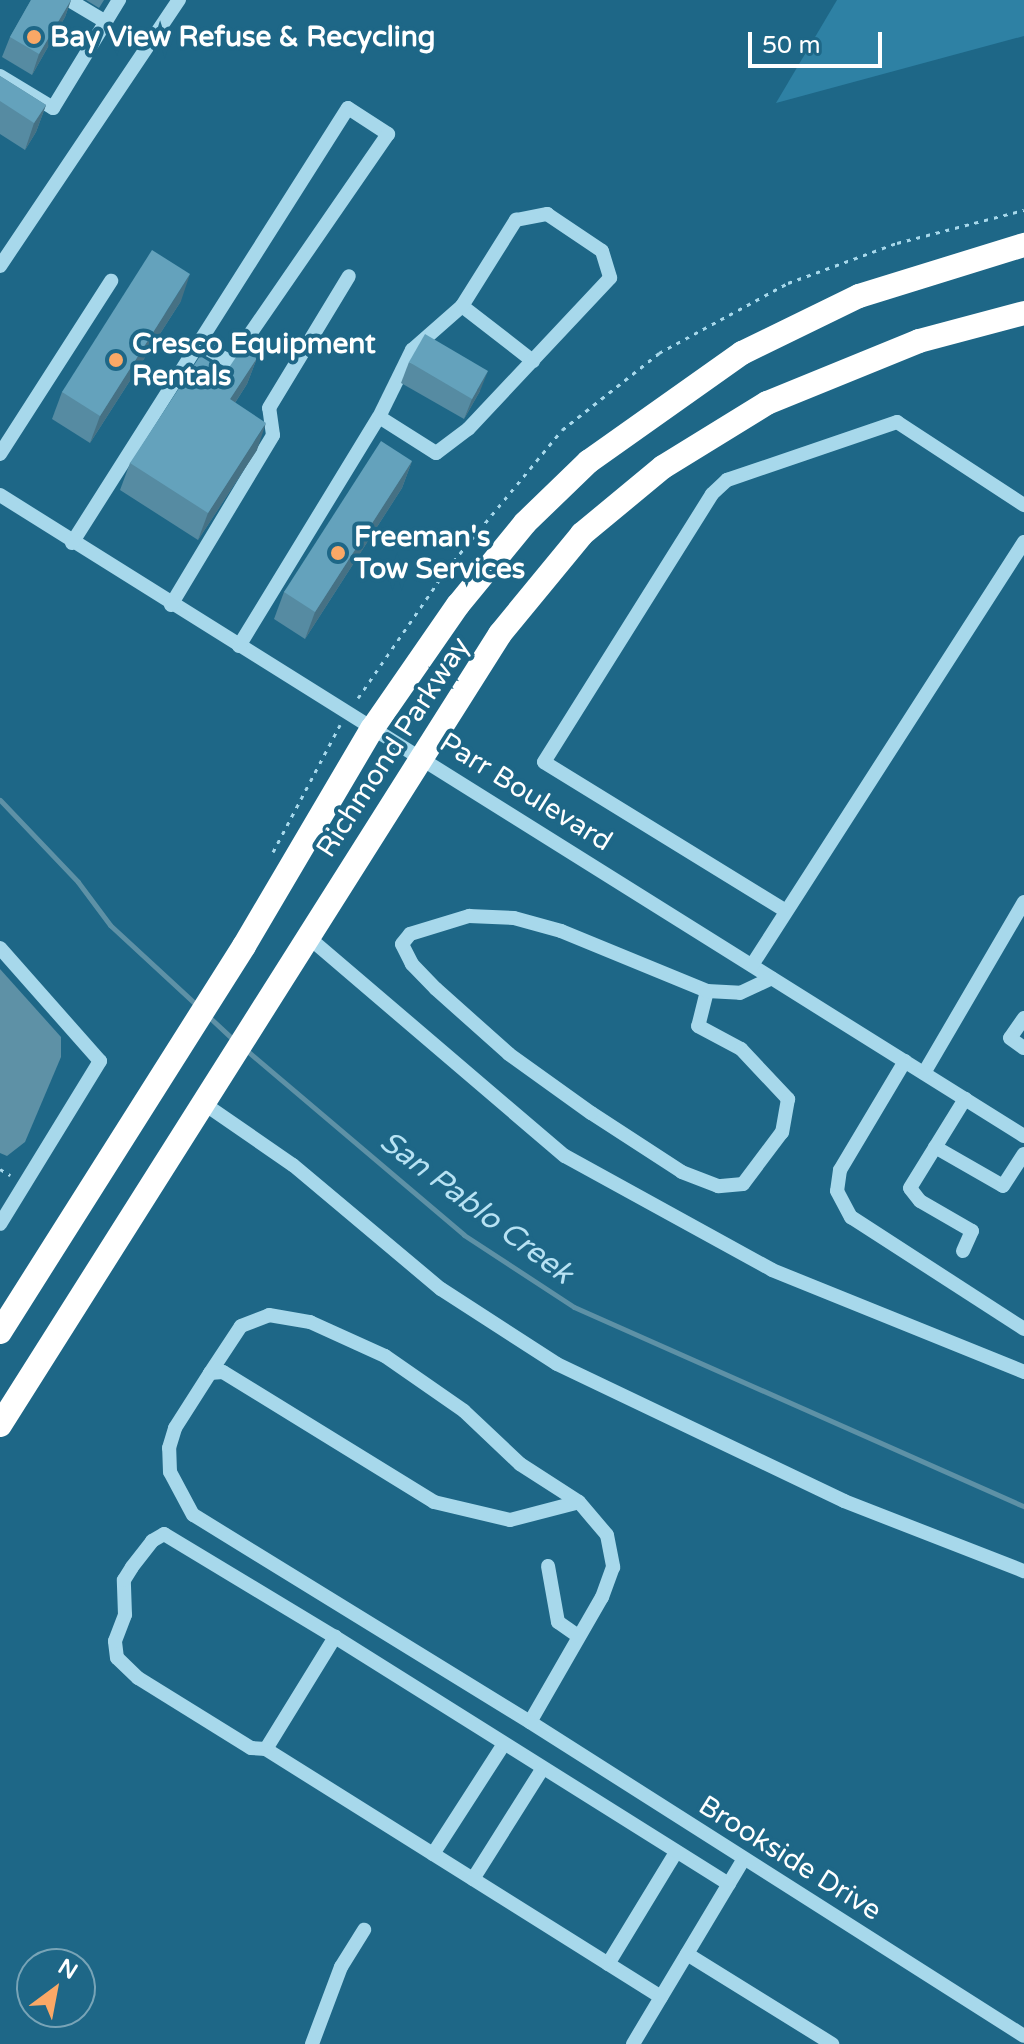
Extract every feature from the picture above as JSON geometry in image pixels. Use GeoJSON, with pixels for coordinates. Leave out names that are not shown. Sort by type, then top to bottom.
{"type":"FeatureCollection","features":[{"type":"Feature","properties":{"kind":"highway","name":"Richmond Parkway"},"geometry":{"type":"LineString","coordinates":[[0,1332],[244,946],[372,729],[458,605],[525,523],[588,462],[742,353],[795,325],[904,279],[1024,245]]}},
{"type":"Feature","properties":{"kind":"highway","name":"Richmond Parkway"},"geometry":{"type":"LineString","coordinates":[[0,1425],[500,634],[582,534],[663,467],[717,430],[810,383],[919,341],[1024,313]]}},
{"type":"Feature","properties":{"kind":"street"},"geometry":{"type":"LineString","coordinates":[[69,0],[106,22]]}},
{"type":"Feature","properties":{"kind":"street"},"geometry":{"type":"LineString","coordinates":[[0,76],[53,108],[119,0]]}},
{"type":"Feature","properties":{"kind":"street"},"geometry":{"type":"LineString","coordinates":[[0,266],[179,0]]}},
{"type":"Feature","properties":{"kind":"street"},"geometry":{"type":"LineString","coordinates":[[72,543],[348,108],[388,134],[231,362],[199,344]]}},
{"type":"Feature","properties":{"kind":"street"},"geometry":{"type":"LineString","coordinates":[[239,646],[379,417],[412,350],[462,306],[516,220],[547,214],[602,251],[610,278],[468,429],[436,453],[379,417]]}},
{"type":"Feature","properties":{"kind":"street"},"geometry":{"type":"LineString","coordinates":[[171,605],[273,435],[269,408],[349,276]]}},
{"type":"Feature","properties":{"kind":"street"},"geometry":{"type":"LineString","coordinates":[[0,454],[111,281]]}},
{"type":"Feature","properties":{"kind":"street"},"geometry":{"type":"LineString","coordinates":[[462,306],[533,361]]}},
{"type":"Feature","properties":{"kind":"street"},"geometry":{"type":"LineString","coordinates":[[786,911],[544,762],[712,494],[727,480],[897,422],[1024,505]]}},
{"type":"Feature","properties":{"kind":"street","name":"Parr Boulevard"},"geometry":{"type":"LineString","coordinates":[[0,495],[171,605],[421,757],[1024,1136]]}},
{"type":"Feature","properties":{"kind":"street"},"geometry":{"type":"LineString","coordinates":[[752,965],[1024,542]]}},
{"type":"Feature","properties":{"kind":"street"},"geometry":{"type":"LineString","coordinates":[[924,1073],[1019,922],[1024,902]]}},
{"type":"Feature","properties":{"kind":"street"},"geometry":{"type":"LineString","coordinates":[[707,991],[698,1026],[741,1049],[788,1099],[782,1132],[743,1184],[718,1186],[682,1172],[591,1113],[466,1016],[412,964],[402,944],[410,934],[469,916],[514,918],[561,931],[707,991],[740,993],[772,978]]}},
{"type":"Feature","properties":{"kind":"street"},"geometry":{"type":"LineString","coordinates":[[307,936],[565,1156],[772,1270],[1024,1372]]}},
{"type":"Feature","properties":{"kind":"street"},"geometry":{"type":"LineString","coordinates":[[0,948],[100,1061],[0,1224]]}},
{"type":"Feature","properties":{"kind":"street"},"geometry":{"type":"LineString","coordinates":[[1024,1018],[1010,1038],[1024,1048]]}},
{"type":"Feature","properties":{"kind":"street"},"geometry":{"type":"LineString","coordinates":[[905,1061],[840,1170],[837,1191],[851,1217],[863,1226],[1024,1329]]}},
{"type":"Feature","properties":{"kind":"street"},"geometry":{"type":"LineString","coordinates":[[963,1251],[972,1231],[920,1201],[910,1188],[965,1099]]}},
{"type":"Feature","properties":{"kind":"street"},"geometry":{"type":"LineString","coordinates":[[203,1103],[293,1165],[441,1289],[557,1364],[844,1501],[1024,1571]]}},
{"type":"Feature","properties":{"kind":"street"},"geometry":{"type":"LineString","coordinates":[[935,1147],[1003,1186],[1024,1154]]}},
{"type":"Feature","properties":{"kind":"street","name":"Brookside Drive"},"geometry":{"type":"LineString","coordinates":[[530,1722],[602,1597],[613,1567],[607,1535],[579,1502],[520,1464],[464,1411],[385,1356],[310,1322],[269,1315],[241,1326],[175,1428],[169,1448],[170,1472],[193,1515],[530,1722],[1024,2036]]}},
{"type":"Feature","properties":{"kind":"street"},"geometry":{"type":"LineString","coordinates":[[210,1373],[223,1372],[434,1502],[510,1520],[579,1502]]}},
{"type":"Feature","properties":{"kind":"street"},"geometry":{"type":"LineString","coordinates":[[661,1997],[266,1749],[251,1748],[138,1678],[117,1658],[115,1641],[125,1615],[124,1580],[152,1541],[164,1534],[335,1637],[729,1884]]}},
{"type":"Feature","properties":{"kind":"street"},"geometry":{"type":"LineString","coordinates":[[548,1566],[558,1622],[578,1636]]}},
{"type":"Feature","properties":{"kind":"street"},"geometry":{"type":"LineString","coordinates":[[266,1749],[335,1637]]}},
{"type":"Feature","properties":{"kind":"street"},"geometry":{"type":"LineString","coordinates":[[433,1854],[504,1744]]}},
{"type":"Feature","properties":{"kind":"street"},"geometry":{"type":"LineString","coordinates":[[473,1879],[543,1768]]}},
{"type":"Feature","properties":{"kind":"street"},"geometry":{"type":"LineString","coordinates":[[608,1964],[676,1852]]}},
{"type":"Feature","properties":{"kind":"street"},"geometry":{"type":"LineString","coordinates":[[633,2044],[743,1860]]}},
{"type":"Feature","properties":{"kind":"street"},"geometry":{"type":"LineString","coordinates":[[312,2044],[341,1967],[364,1930]]}},
{"type":"Feature","properties":{"kind":"street"},"geometry":{"type":"LineString","coordinates":[[687,1954],[832,2044]]}},
{"type":"Feature","properties":{"kind":"shaded area"},"geometry":{"type":"Polygon","coordinates":[[[837,0],[1024,0],[1024,36],[776,103],[837,0]]]}},
{"type":"Feature","properties":{"kind":"shaded area"},"geometry":{"type":"Polygon","coordinates":[[[0,969],[61,1037],[61,1057],[25,1142],[7,1156],[0,1153],[0,969]]]}},
{"type":"Feature","properties":{"kind":"building"},"geometry":{"type":"Polygon","coordinates":[[[31,0],[71,0],[39,54],[10,37],[31,0]]]}},
{"type":"Feature","properties":{"kind":"building"},"geometry":{"type":"Polygon","coordinates":[[[0,76],[46,105],[34,123],[0,101],[0,76]]]}},
{"type":"Feature","properties":{"kind":"building","name":"Cresco Equipment Rentals"},"geometry":{"type":"Polygon","coordinates":[[[152,250],[190,274],[100,416],[62,392],[152,250]]]}},
{"type":"Feature","properties":{"kind":"building"},"geometry":{"type":"Polygon","coordinates":[[[425,334],[488,371],[472,399],[409,362],[425,334]]]}},
{"type":"Feature","properties":{"kind":"building"},"geometry":{"type":"Polygon","coordinates":[[[242,348],[257,358],[230,399],[266,423],[208,513],[130,463],[200,356],[226,372],[242,348]]]}},
{"type":"Feature","properties":{"kind":"building","name":"Freeman's Tow Services"},"geometry":{"type":"Polygon","coordinates":[[[381,441],[412,461],[315,612],[284,592],[381,441]]]}},
{"type":"Feature","properties":{"kind":"waterway","name":"San Pablo Creek"},"geometry":{"type":"LineString","coordinates":[[0,800],[78,882],[110,925],[199,1007]]}},
{"type":"Feature","properties":{"kind":"waterway","name":"San Pablo Creek"},"geometry":{"type":"LineString","coordinates":[[209,1017],[234,1040]]}},
{"type":"Feature","properties":{"kind":"waterway","name":"San Pablo Creek"},"geometry":{"type":"LineString","coordinates":[[245,1049],[464,1235],[574,1307],[1024,1506]]}},
{"type":"Feature","properties":{"kind":"place","name":"Bay View Refuse & Recycling"},"geometry":{"type":"Point","coordinates":[34,37]}},
{"type":"Feature","properties":{"kind":"place","name":"Cresco Equipment Rentals"},"geometry":{"type":"Point","coordinates":[116,360]}},
{"type":"Feature","properties":{"kind":"place","name":"Freeman's Tow Services"},"geometry":{"type":"Point","coordinates":[338,553]}}]}
